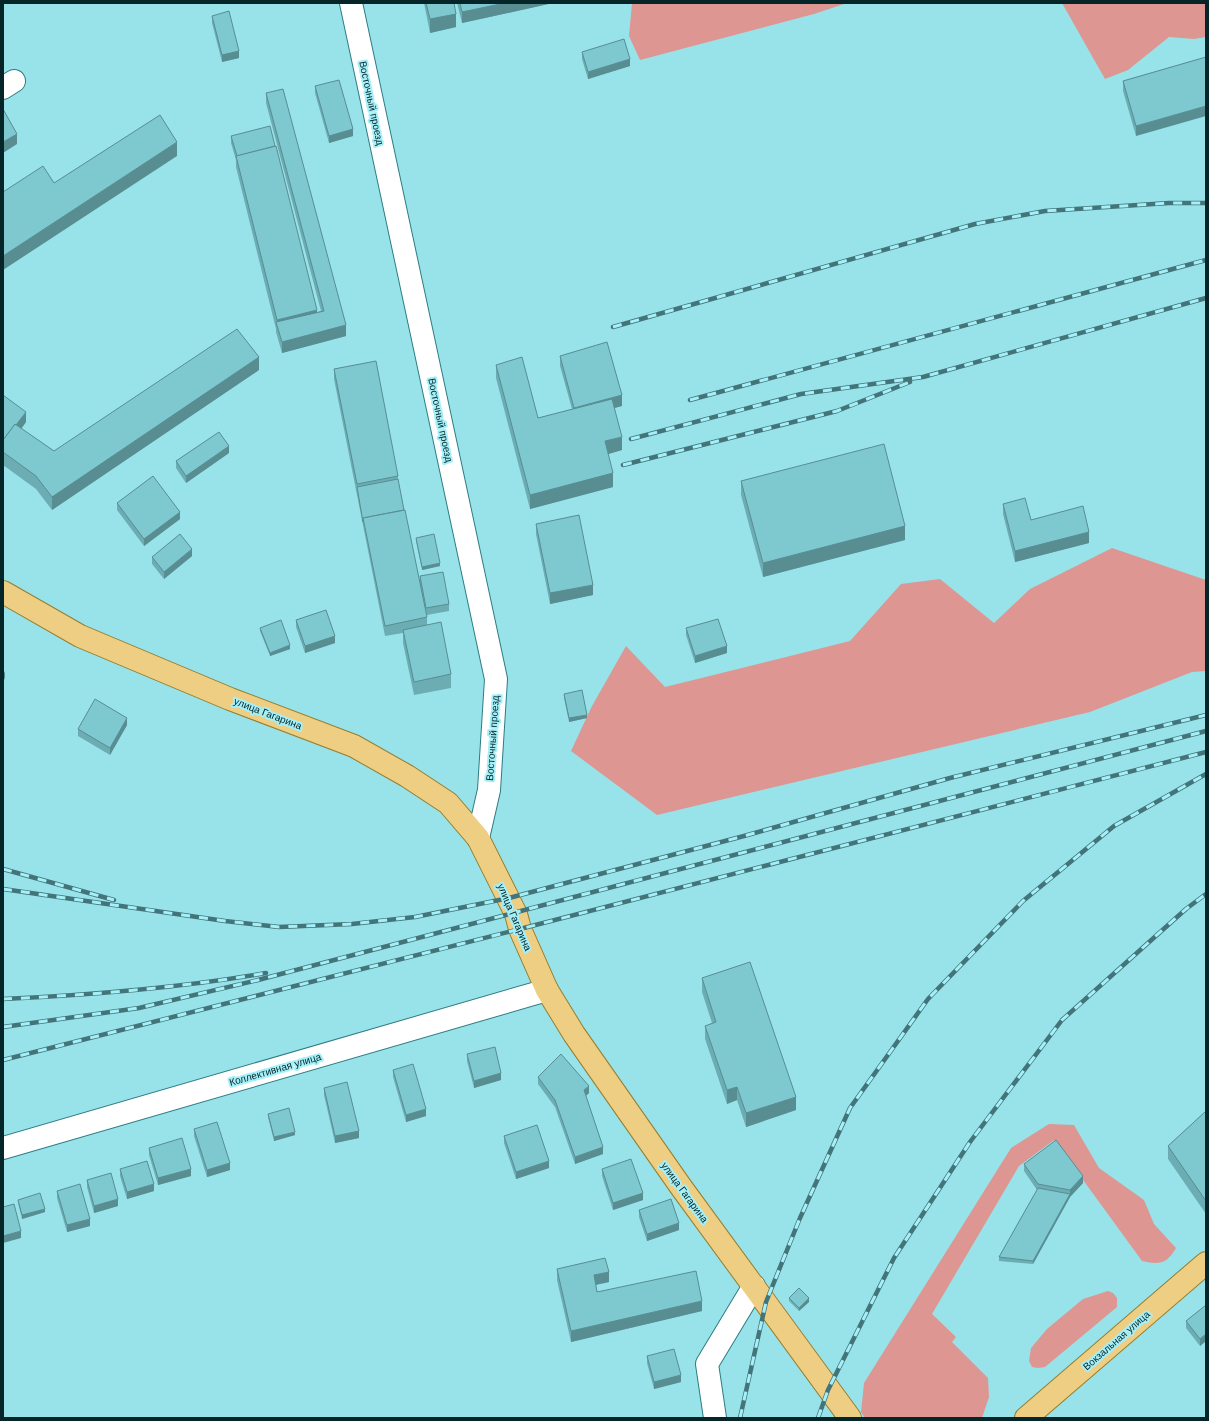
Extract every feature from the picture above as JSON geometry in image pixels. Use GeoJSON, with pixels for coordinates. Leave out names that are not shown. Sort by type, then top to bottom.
{"type":"FeatureCollection","features":[{"type":"Feature","properties":{"kind":"main road","name":"улица Гагарина"},"geometry":{"type":"LineString","coordinates":[[3,592],[80,636],[230,699],[354,746],[407,776],[448,803],[478,838],[516,914],[520,929],[547,990],[574,1034],[681,1187],[850,1418]]}},
{"type":"Feature","properties":{"kind":"main road","name":"Вокзальная улица"},"geometry":{"type":"LineString","coordinates":[[1026,1418],[1206,1263]]}},
{"type":"Feature","properties":{"kind":"street","name":"Восточный проезд"},"geometry":{"type":"LineString","coordinates":[[351,3],[496,679],[489,790],[478,838]]}},
{"type":"Feature","properties":{"kind":"street","name":"Коллективная улица"},"geometry":{"type":"LineString","coordinates":[[3,1148],[547,990]]}},
{"type":"Feature","properties":{"kind":"street"},"geometry":{"type":"LineString","coordinates":[[715,1418],[707,1364],[754,1286]]}},
{"type":"Feature","properties":{"kind":"shaded area"},"geometry":{"type":"Polygon","coordinates":[[[632,3],[847,3],[814,14],[640,60],[629,36],[632,3]]]}},
{"type":"Feature","properties":{"kind":"shaded area"},"geometry":{"type":"Polygon","coordinates":[[[1062,3],[1206,3],[1206,37],[1194,39],[1169,37],[1128,70],[1105,79],[1062,3]]]}},
{"type":"Feature","properties":{"kind":"shaded area"},"geometry":{"type":"Polygon","coordinates":[[[1112,548],[1206,580],[1206,671],[1192,672],[1090,712],[657,815],[571,751],[592,706],[626,646],[665,687],[850,641],[901,584],[940,579],[994,623],[1030,589],[1112,548]]]}},
{"type":"Feature","properties":{"kind":"shaded area"},"geometry":{"type":"Polygon","coordinates":[[[1049,1124],[1074,1125],[1099,1168],[1144,1200],[1154,1224],[1176,1248],[1173,1253],[1162,1262],[1153,1263],[1142,1261],[1054,1140],[1019,1166],[932,1314],[956,1337],[952,1342],[988,1378],[989,1397],[982,1418],[865,1418],[861,1412],[864,1383],[1011,1148],[1049,1124]]]}},
{"type":"Feature","properties":{"kind":"shaded area"},"geometry":{"type":"Polygon","coordinates":[[[1108,1291],[1113,1293],[1117,1298],[1117,1307],[1045,1367],[1032,1367],[1029,1361],[1031,1348],[1047,1329],[1083,1299],[1108,1291]]]}},
{"type":"Feature","properties":{"kind":"building"},"geometry":{"type":"Polygon","coordinates":[[[426,3],[454,3],[456,14],[430,19],[426,3]]]}},
{"type":"Feature","properties":{"kind":"building"},"geometry":{"type":"Polygon","coordinates":[[[460,3],[505,3],[462,12],[460,3]]]}},
{"type":"Feature","properties":{"kind":"building"},"geometry":{"type":"Polygon","coordinates":[[[229,11],[239,51],[222,55],[212,16],[229,11]]]}},
{"type":"Feature","properties":{"kind":"building"},"geometry":{"type":"Polygon","coordinates":[[[624,39],[630,59],[588,72],[582,52],[624,39]]]}},
{"type":"Feature","properties":{"kind":"building"},"geometry":{"type":"Polygon","coordinates":[[[1206,57],[1206,106],[1136,126],[1123,81],[1206,57]]]}},
{"type":"Feature","properties":{"kind":"building"},"geometry":{"type":"Polygon","coordinates":[[[339,80],[353,129],[329,136],[315,86],[339,80]]]}},
{"type":"Feature","properties":{"kind":"building"},"geometry":{"type":"Polygon","coordinates":[[[283,89],[346,325],[282,342],[276,322],[324,311],[266,93],[283,89]]]}},
{"type":"Feature","properties":{"kind":"building"},"geometry":{"type":"Polygon","coordinates":[[[3,109],[17,134],[3,142],[3,109]]]}},
{"type":"Feature","properties":{"kind":"building"},"geometry":{"type":"Polygon","coordinates":[[[160,115],[177,142],[3,256],[3,192],[43,166],[54,183],[160,115]]]}},
{"type":"Feature","properties":{"kind":"building"},"geometry":{"type":"Polygon","coordinates":[[[270,126],[275,146],[237,156],[231,136],[270,126]]]}},
{"type":"Feature","properties":{"kind":"building"},"geometry":{"type":"Polygon","coordinates":[[[276,146],[317,310],[277,320],[236,156],[276,146]]]}},
{"type":"Feature","properties":{"kind":"building"},"geometry":{"type":"Polygon","coordinates":[[[237,329],[259,357],[52,497],[36,476],[3,452],[3,440],[15,424],[54,451],[237,329]]]}},
{"type":"Feature","properties":{"kind":"building"},"geometry":{"type":"Polygon","coordinates":[[[607,342],[622,395],[574,408],[560,356],[607,342]]]}},
{"type":"Feature","properties":{"kind":"building"},"geometry":{"type":"Polygon","coordinates":[[[522,357],[538,418],[612,399],[622,437],[605,441],[613,473],[530,495],[496,365],[522,357]]]}},
{"type":"Feature","properties":{"kind":"building"},"geometry":{"type":"Polygon","coordinates":[[[376,361],[398,476],[357,484],[334,369],[376,361]]]}},
{"type":"Feature","properties":{"kind":"building"},"geometry":{"type":"Polygon","coordinates":[[[3,395],[26,412],[3,440],[3,395]]]}},
{"type":"Feature","properties":{"kind":"building"},"geometry":{"type":"Polygon","coordinates":[[[219,432],[229,446],[186,476],[176,461],[219,432]]]}},
{"type":"Feature","properties":{"kind":"building"},"geometry":{"type":"Polygon","coordinates":[[[884,444],[905,526],[763,563],[741,481],[884,444]]]}},
{"type":"Feature","properties":{"kind":"building"},"geometry":{"type":"Polygon","coordinates":[[[153,476],[180,512],[144,539],[117,503],[153,476]]]}},
{"type":"Feature","properties":{"kind":"building"},"geometry":{"type":"Polygon","coordinates":[[[398,479],[404,510],[363,518],[363,522],[357,487],[398,479]]]}},
{"type":"Feature","properties":{"kind":"building"},"geometry":{"type":"Polygon","coordinates":[[[1025,498],[1031,520],[1083,506],[1089,532],[1015,551],[1003,504],[1025,498]]]}},
{"type":"Feature","properties":{"kind":"building"},"geometry":{"type":"Polygon","coordinates":[[[405,510],[427,617],[385,626],[363,518],[405,510]]]}},
{"type":"Feature","properties":{"kind":"building"},"geometry":{"type":"Polygon","coordinates":[[[579,515],[593,585],[550,593],[536,524],[579,515]]]}},
{"type":"Feature","properties":{"kind":"building"},"geometry":{"type":"Polygon","coordinates":[[[180,534],[192,549],[164,572],[152,557],[180,534]]]}},
{"type":"Feature","properties":{"kind":"building"},"geometry":{"type":"Polygon","coordinates":[[[434,534],[440,563],[422,567],[416,538],[434,534]]]}},
{"type":"Feature","properties":{"kind":"building"},"geometry":{"type":"Polygon","coordinates":[[[443,572],[449,604],[426,608],[420,576],[443,572]]]}},
{"type":"Feature","properties":{"kind":"building"},"geometry":{"type":"Polygon","coordinates":[[[326,610],[335,636],[305,646],[296,620],[326,610]]]}},
{"type":"Feature","properties":{"kind":"building"},"geometry":{"type":"Polygon","coordinates":[[[718,619],[727,646],[695,656],[686,628],[718,619]]]}},
{"type":"Feature","properties":{"kind":"building"},"geometry":{"type":"Polygon","coordinates":[[[281,620],[290,645],[270,653],[260,628],[281,620]]]}},
{"type":"Feature","properties":{"kind":"building"},"geometry":{"type":"Polygon","coordinates":[[[441,622],[451,674],[414,682],[403,630],[441,622]]]}},
{"type":"Feature","properties":{"kind":"building"},"geometry":{"type":"Polygon","coordinates":[[[582,690],[587,715],[569,718],[564,694],[582,690]]]}},
{"type":"Feature","properties":{"kind":"building"},"geometry":{"type":"Polygon","coordinates":[[[95,699],[127,718],[110,748],[78,729],[95,699]]]}},
{"type":"Feature","properties":{"kind":"building"},"geometry":{"type":"Polygon","coordinates":[[[750,962],[796,1097],[746,1113],[737,1087],[727,1090],[705,1026],[716,1022],[702,978],[750,962]]]}},
{"type":"Feature","properties":{"kind":"building"},"geometry":{"type":"Polygon","coordinates":[[[495,1047],[501,1073],[474,1081],[467,1054],[495,1047]]]}},
{"type":"Feature","properties":{"kind":"building"},"geometry":{"type":"Polygon","coordinates":[[[561,1054],[589,1086],[584,1090],[603,1147],[575,1157],[555,1100],[538,1077],[561,1054]]]}},
{"type":"Feature","properties":{"kind":"building"},"geometry":{"type":"Polygon","coordinates":[[[413,1064],[426,1109],[406,1115],[393,1070],[413,1064]]]}},
{"type":"Feature","properties":{"kind":"building"},"geometry":{"type":"Polygon","coordinates":[[[347,1082],[359,1131],[335,1136],[324,1088],[347,1082]]]}},
{"type":"Feature","properties":{"kind":"building"},"geometry":{"type":"Polygon","coordinates":[[[289,1108],[295,1132],[274,1137],[268,1114],[289,1108]]]}},
{"type":"Feature","properties":{"kind":"building"},"geometry":{"type":"Polygon","coordinates":[[[1206,1111],[1206,1201],[1168,1146],[1206,1111]]]}},
{"type":"Feature","properties":{"kind":"building"},"geometry":{"type":"Polygon","coordinates":[[[217,1122],[230,1163],[207,1170],[194,1129],[217,1122]]]}},
{"type":"Feature","properties":{"kind":"building"},"geometry":{"type":"Polygon","coordinates":[[[537,1125],[549,1161],[516,1172],[504,1136],[537,1125]]]}},
{"type":"Feature","properties":{"kind":"building"},"geometry":{"type":"Polygon","coordinates":[[[182,1138],[191,1169],[158,1178],[149,1148],[182,1138]]]}},
{"type":"Feature","properties":{"kind":"building"},"geometry":{"type":"Polygon","coordinates":[[[1056,1140],[1083,1176],[1070,1190],[1038,1184],[1024,1164],[1056,1140]]]}},
{"type":"Feature","properties":{"kind":"building"},"geometry":{"type":"Polygon","coordinates":[[[631,1159],[643,1193],[613,1203],[602,1169],[631,1159]]]}},
{"type":"Feature","properties":{"kind":"building"},"geometry":{"type":"Polygon","coordinates":[[[147,1161],[154,1184],[127,1192],[120,1169],[147,1161]]]}},
{"type":"Feature","properties":{"kind":"building"},"geometry":{"type":"Polygon","coordinates":[[[111,1173],[118,1199],[94,1206],[87,1180],[111,1173]]]}},
{"type":"Feature","properties":{"kind":"building"},"geometry":{"type":"Polygon","coordinates":[[[80,1184],[90,1219],[67,1225],[57,1191],[80,1184]]]}},
{"type":"Feature","properties":{"kind":"building"},"geometry":{"type":"Polygon","coordinates":[[[1038,1188],[1070,1194],[1033,1261],[999,1257],[1038,1188]]]}},
{"type":"Feature","properties":{"kind":"building"},"geometry":{"type":"Polygon","coordinates":[[[40,1193],[45,1209],[22,1215],[18,1200],[40,1193]]]}},
{"type":"Feature","properties":{"kind":"building"},"geometry":{"type":"Polygon","coordinates":[[[671,1199],[679,1223],[647,1234],[639,1210],[671,1199]]]}},
{"type":"Feature","properties":{"kind":"building"},"geometry":{"type":"Polygon","coordinates":[[[14,1204],[21,1231],[3,1236],[3,1207],[14,1204]]]}},
{"type":"Feature","properties":{"kind":"building"},"geometry":{"type":"Polygon","coordinates":[[[605,1258],[609,1272],[594,1275],[597,1292],[696,1271],[702,1301],[571,1331],[557,1269],[605,1258]]]}},
{"type":"Feature","properties":{"kind":"building"},"geometry":{"type":"Polygon","coordinates":[[[799,1288],[809,1298],[799,1308],[789,1298],[799,1288]]]}},
{"type":"Feature","properties":{"kind":"building"},"geometry":{"type":"Polygon","coordinates":[[[1206,1305],[1206,1334],[1200,1339],[1186,1321],[1206,1305]]]}},
{"type":"Feature","properties":{"kind":"building"},"geometry":{"type":"Polygon","coordinates":[[[674,1349],[681,1375],[654,1382],[647,1356],[674,1349]]]}},
{"type":"Feature","properties":{"kind":"railway"},"geometry":{"type":"LineString","coordinates":[[613,327],[975,224],[1045,211],[1169,203],[1206,203]]}},
{"type":"Feature","properties":{"kind":"railway"},"geometry":{"type":"LineString","coordinates":[[690,400],[1206,260]]}},
{"type":"Feature","properties":{"kind":"railway"},"geometry":{"type":"LineString","coordinates":[[631,439],[801,394],[923,377],[1206,298]]}},
{"type":"Feature","properties":{"kind":"railway"},"geometry":{"type":"LineString","coordinates":[[623,465],[837,411],[910,382]]}},
{"type":"Feature","properties":{"kind":"railway"},"geometry":{"type":"LineString","coordinates":[[3,889],[225,921],[279,927],[352,924],[415,917],[509,898],[744,836],[950,778],[1206,715]]}},
{"type":"Feature","properties":{"kind":"railway"},"geometry":{"type":"LineString","coordinates":[[3,1027],[139,1008],[258,980],[1206,731]]}},
{"type":"Feature","properties":{"kind":"railway"},"geometry":{"type":"LineString","coordinates":[[3,1060],[520,929],[1206,752]]}},
{"type":"Feature","properties":{"kind":"railway"},"geometry":{"type":"LineString","coordinates":[[740,1418],[766,1302],[800,1218],[850,1108],[928,999],[1023,901],[1114,826],[1206,774]]}},
{"type":"Feature","properties":{"kind":"railway"},"geometry":{"type":"LineString","coordinates":[[3,869],[114,900]]}},
{"type":"Feature","properties":{"kind":"railway"},"geometry":{"type":"LineString","coordinates":[[818,1418],[828,1390],[894,1258],[970,1142],[1062,1020],[1186,909],[1206,894]]}},
{"type":"Feature","properties":{"kind":"railway"},"geometry":{"type":"LineString","coordinates":[[3,999],[134,990],[200,983],[266,973]]}}]}
